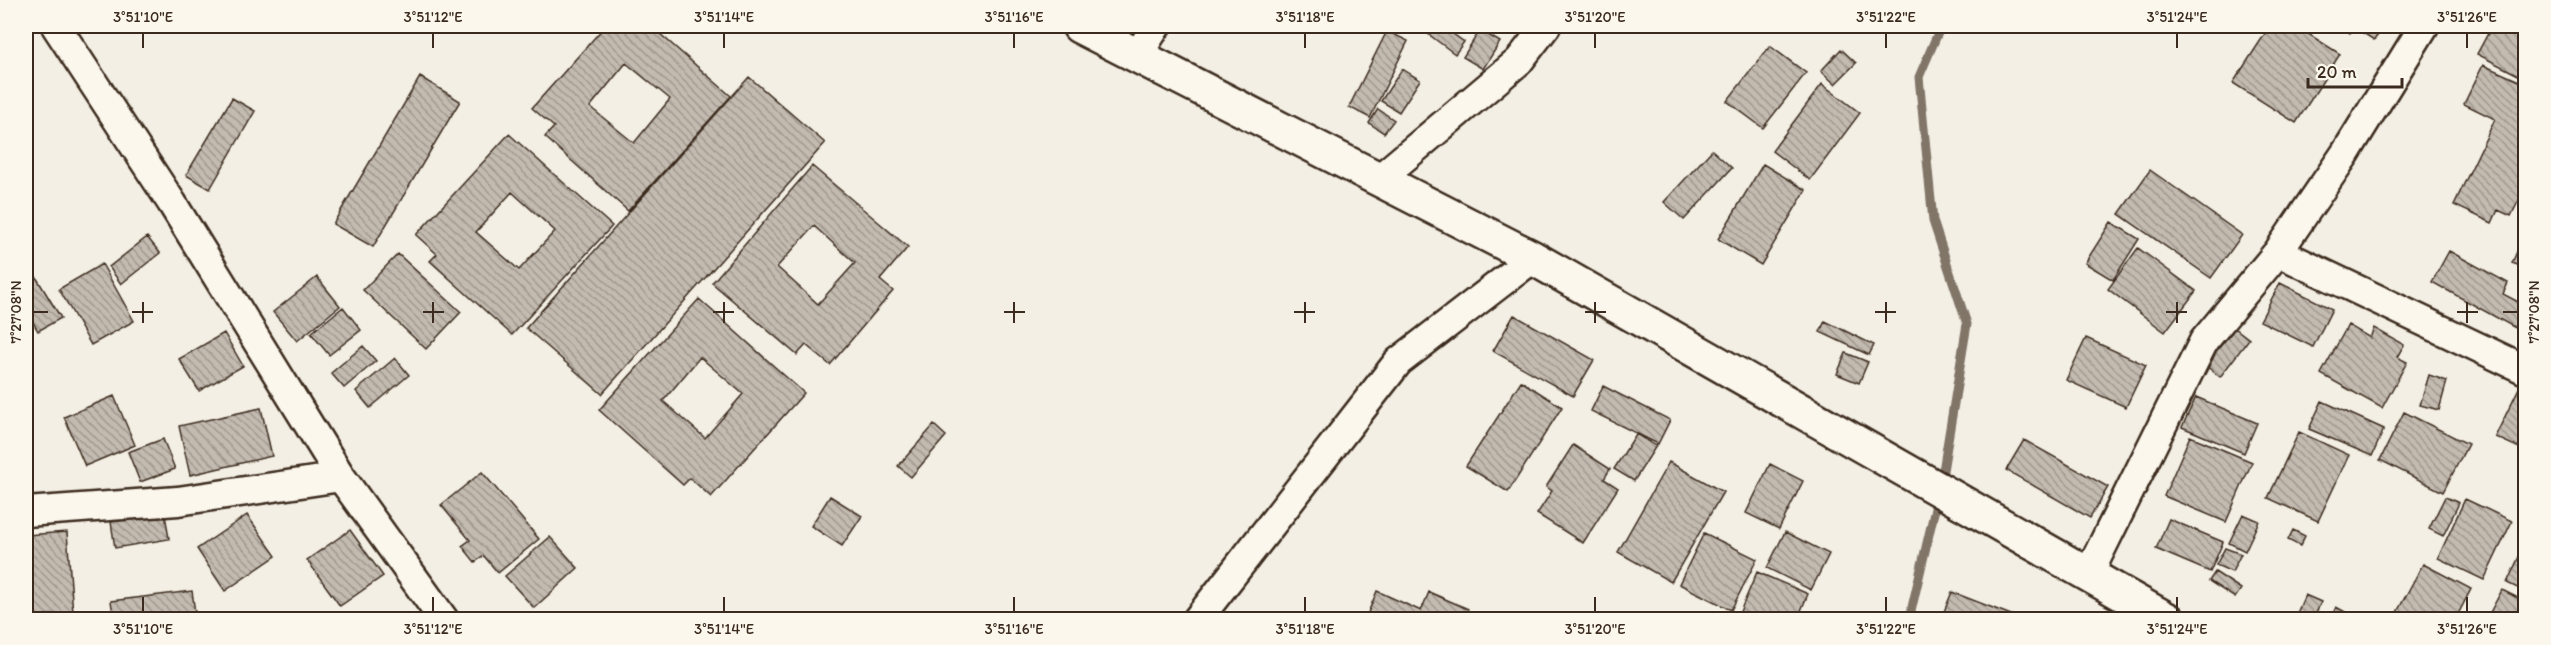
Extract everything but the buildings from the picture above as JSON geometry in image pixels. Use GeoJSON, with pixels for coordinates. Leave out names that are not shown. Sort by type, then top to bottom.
{"type":"FeatureCollection","features":[{"type":"Feature","properties":{"kind":"main road"},"geometry":{"type":"LineString","coordinates":[[1079,26],[1533,258],[2168,620]]}},
{"type":"Feature","properties":{"kind":"street"},"geometry":{"type":"LineString","coordinates":[[56,26],[172,203],[341,477],[444,620]]}},
{"type":"Feature","properties":{"kind":"street"},"geometry":{"type":"LineString","coordinates":[[1137,56],[1156,26]]}},
{"type":"Feature","properties":{"kind":"street"},"geometry":{"type":"LineString","coordinates":[[1379,179],[1519,61],[1546,26]]}},
{"type":"Feature","properties":{"kind":"street"},"geometry":{"type":"LineString","coordinates":[[2088,575],[2204,341],[2278,252],[2345,154],[2424,26]]}},
{"type":"Feature","properties":{"kind":"street"},"geometry":{"type":"LineString","coordinates":[[2278,252],[2526,370]]}},
{"type":"Feature","properties":{"kind":"street"},"geometry":{"type":"LineString","coordinates":[[1197,620],[1398,362],[1533,258]]}},
{"type":"Feature","properties":{"kind":"street"},"geometry":{"type":"LineString","coordinates":[[26,512],[178,501],[341,477]]}},
{"type":"Feature","properties":{"kind":"waterway"},"geometry":{"type":"LineString","coordinates":[[1909,620],[1941,483],[1967,324],[1933,221],[1919,77],[1941,26]]}}]}
